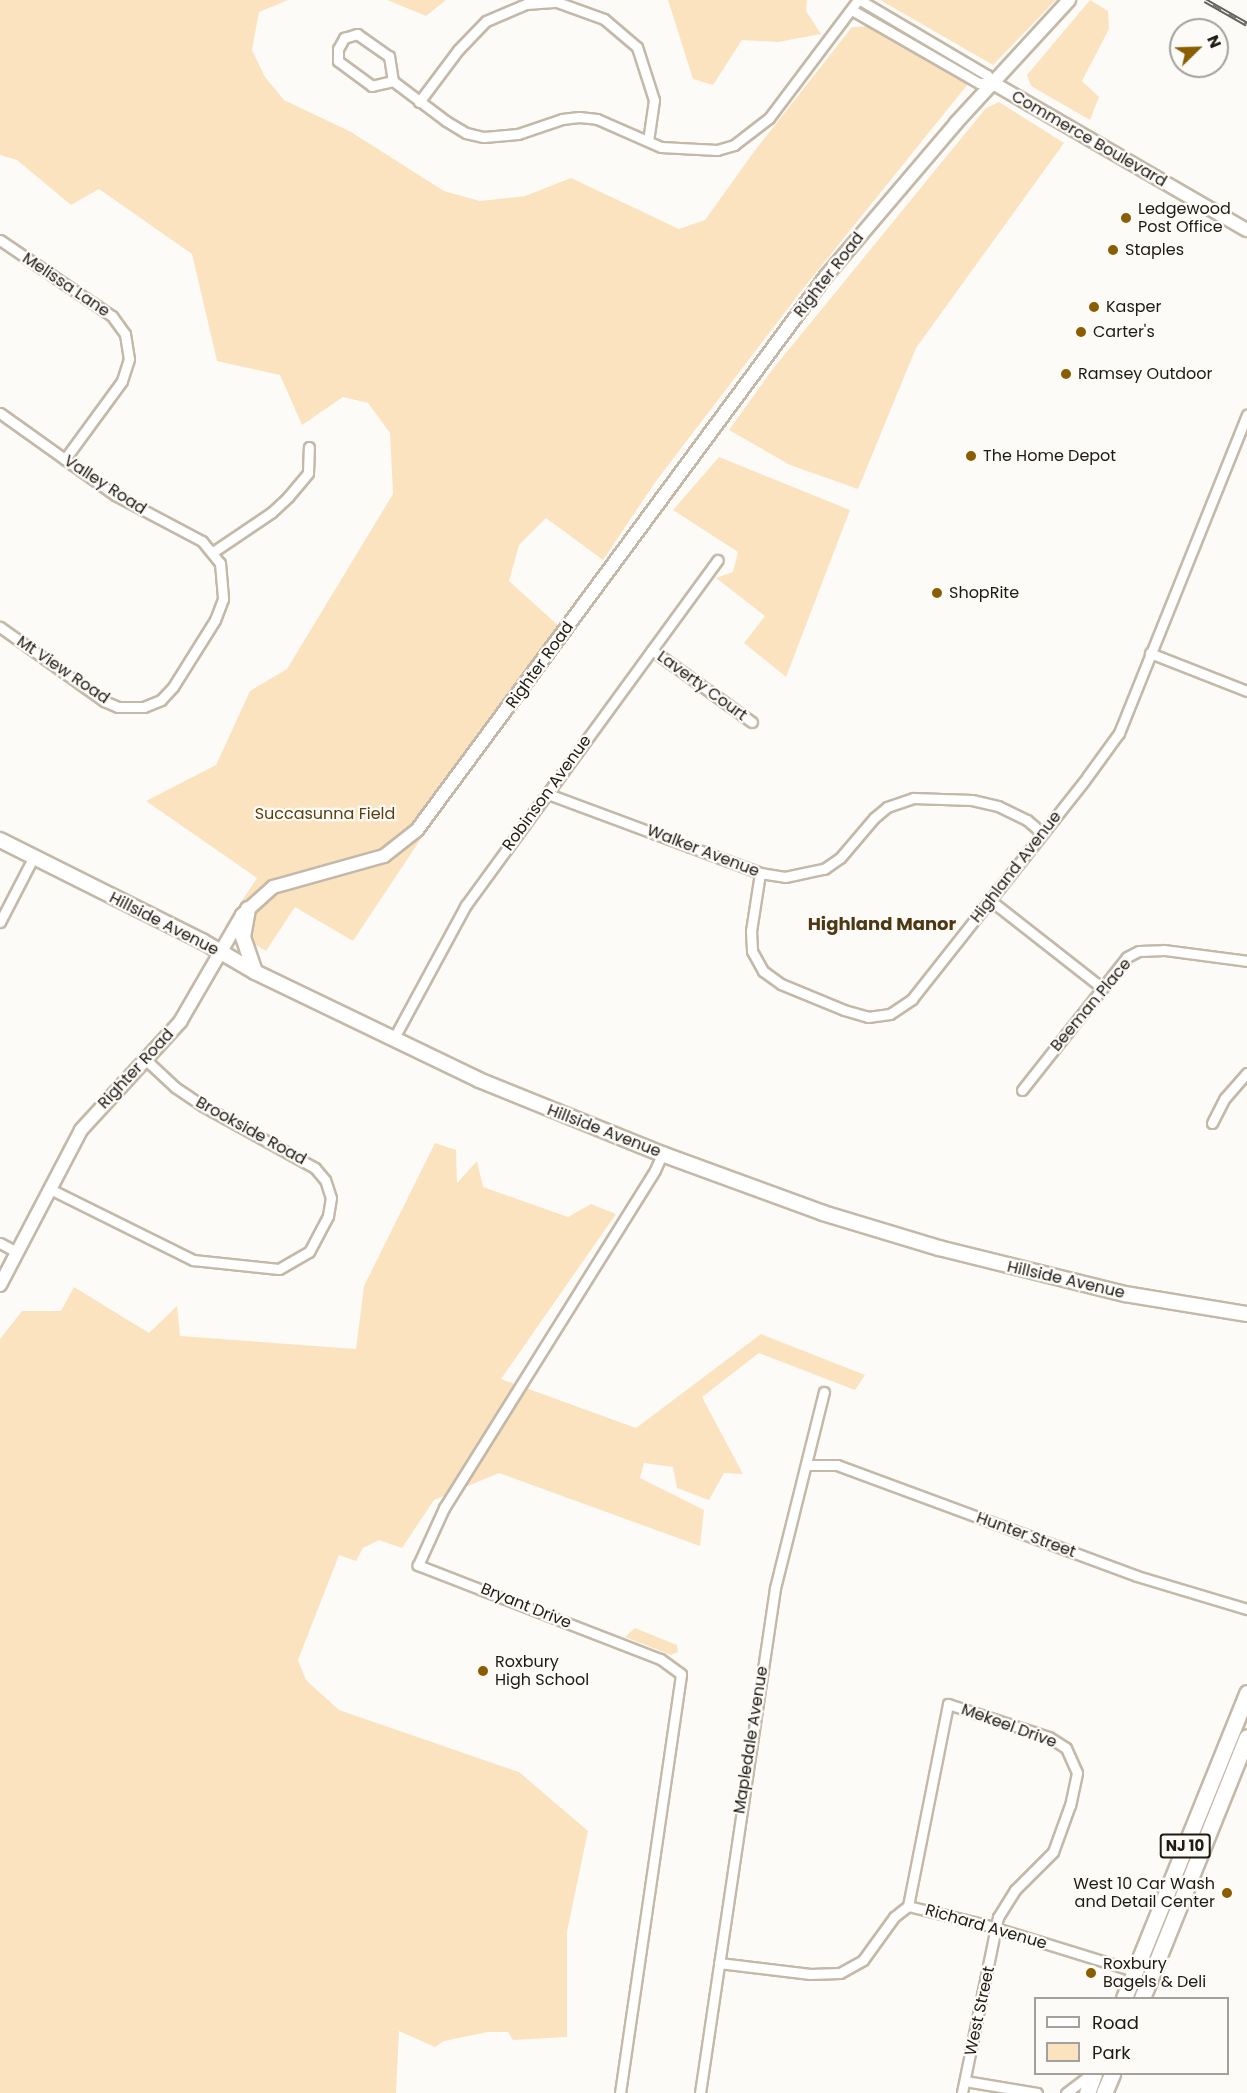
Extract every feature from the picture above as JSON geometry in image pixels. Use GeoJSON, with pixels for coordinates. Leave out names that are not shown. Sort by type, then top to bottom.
{"type":"FeatureCollection","features":[{"type":"Feature","properties":{"kind":"highway","name":"NJ 10"},"geometry":{"type":"LineString","coordinates":[[1124,1997],[1247,1693]]}},
{"type":"Feature","properties":{"kind":"highway","name":"NJ 10"},"geometry":{"type":"LineString","coordinates":[[1142,1997],[1247,1737]]}},
{"type":"Feature","properties":{"kind":"highway"},"geometry":{"type":"LineString","coordinates":[[1087,2093],[1092,2075]]}},
{"type":"Feature","properties":{"kind":"highway"},"geometry":{"type":"LineString","coordinates":[[1104,2093],[1111,2075]]}},
{"type":"Feature","properties":{"kind":"highway"},"geometry":{"type":"LineString","coordinates":[[1112,2075],[1116,2093]]}},
{"type":"Feature","properties":{"kind":"main road","name":"Hillside Avenue"},"geometry":{"type":"LineString","coordinates":[[0,840],[219,951],[255,972],[516,1096],[662,1154],[823,1213],[939,1248],[1125,1294],[1247,1314]]}},
{"type":"Feature","properties":{"kind":"main road"},"geometry":{"type":"LineString","coordinates":[[248,909],[243,937],[255,972]]}},
{"type":"Feature","properties":{"kind":"street"},"geometry":{"type":"LineString","coordinates":[[393,81],[419,102],[466,133],[484,137],[518,134],[562,119],[579,117],[597,119],[677,151],[717,150],[753,133],[769,118],[859,0]]}},
{"type":"Feature","properties":{"kind":"street","name":"Commerce Boulevard"},"geometry":{"type":"LineString","coordinates":[[859,0],[987,75],[993,83],[1247,230]]}},
{"type":"Feature","properties":{"kind":"street","name":"Righter Road"},"geometry":{"type":"LineString","coordinates":[[0,1285],[91,1116],[147,1061],[180,1022],[219,951],[248,909],[266,891],[283,883],[384,856],[417,830],[826,276],[993,83],[1069,0]]}},
{"type":"Feature","properties":{"kind":"street"},"geometry":{"type":"LineString","coordinates":[[419,102],[458,50],[486,21],[526,4],[557,2],[604,19],[637,47],[654,100],[648,141]]}},
{"type":"Feature","properties":{"kind":"street","name":"Commerce Boulevard"},"geometry":{"type":"LineString","coordinates":[[852,10],[979,83],[993,83]]}},
{"type":"Feature","properties":{"kind":"street"},"geometry":{"type":"LineString","coordinates":[[357,34],[384,50],[393,63],[393,81],[372,86],[343,67],[337,54],[344,39],[357,34]]}},
{"type":"Feature","properties":{"kind":"street","name":"Melissa Lane"},"geometry":{"type":"LineString","coordinates":[[0,240],[112,316],[125,334],[129,359],[122,381],[65,459]]}},
{"type":"Feature","properties":{"kind":"street","name":"Valley Road"},"geometry":{"type":"LineString","coordinates":[[0,413],[115,495],[202,541],[213,552]]}},
{"type":"Feature","properties":{"kind":"street","name":"Highland Avenue"},"geometry":{"type":"LineString","coordinates":[[760,873],[751,931],[752,951],[763,971],[781,984],[868,1017],[890,1014],[906,1005],[1116,739],[1247,415]]}},
{"type":"Feature","properties":{"kind":"street"},"geometry":{"type":"LineString","coordinates":[[213,552],[272,512],[288,496],[308,473],[309,447]]}},
{"type":"Feature","properties":{"kind":"street","name":"Mt View Road"},"geometry":{"type":"LineString","coordinates":[[0,627],[104,700],[118,707],[144,707],[160,700],[173,687],[215,621],[223,599],[220,563],[213,552]]}},
{"type":"Feature","properties":{"kind":"street","name":"Robinson Avenue"},"geometry":{"type":"LineString","coordinates":[[394,1038],[466,905],[718,560]]}},
{"type":"Feature","properties":{"kind":"street","name":"Laverty Court"},"geometry":{"type":"LineString","coordinates":[[652,650],[752,722]]}},
{"type":"Feature","properties":{"kind":"street"},"geometry":{"type":"LineString","coordinates":[[1150,653],[1247,691]]}},
{"type":"Feature","properties":{"kind":"street","name":"Walker Avenue"},"geometry":{"type":"LineString","coordinates":[[548,794],[760,873],[796,877],[824,869],[840,858],[874,818],[888,807],[913,798],[972,800],[998,806],[1027,820],[1042,833]]}},
{"type":"Feature","properties":{"kind":"street"},"geometry":{"type":"LineString","coordinates":[[0,922],[33,858]]}},
{"type":"Feature","properties":{"kind":"street"},"geometry":{"type":"LineString","coordinates":[[990,900],[1101,987]]}},
{"type":"Feature","properties":{"kind":"street","name":"Beeman Place"},"geometry":{"type":"LineString","coordinates":[[1022,1090],[1101,987],[1127,957],[1139,951],[1164,950],[1247,961]]}},
{"type":"Feature","properties":{"kind":"street","name":"Brookside Road"},"geometry":{"type":"LineString","coordinates":[[50,1189],[193,1260],[279,1269],[309,1252],[328,1216],[331,1198],[325,1180],[315,1168],[203,1106],[175,1087],[147,1061]]}},
{"type":"Feature","properties":{"kind":"street"},"geometry":{"type":"LineString","coordinates":[[1212,1123],[1225,1098],[1247,1073]]}},
{"type":"Feature","properties":{"kind":"street","name":"Bryant Drive"},"geometry":{"type":"LineString","coordinates":[[620,2093],[681,1674],[660,1659],[418,1565],[444,1508],[655,1170],[662,1154]]}},
{"type":"Feature","properties":{"kind":"street"},"geometry":{"type":"LineString","coordinates":[[0,1243],[17,1252]]}},
{"type":"Feature","properties":{"kind":"street","name":"Mapledale Avenue"},"geometry":{"type":"LineString","coordinates":[[700,2093],[775,1588],[825,1392]]}},
{"type":"Feature","properties":{"kind":"street","name":"Hunter Street"},"geometry":{"type":"LineString","coordinates":[[806,1465],[837,1464],[1127,1572],[1247,1609]]}},
{"type":"Feature","properties":{"kind":"street","name":"Mekeel Drive"},"geometry":{"type":"LineString","coordinates":[[908,1906],[948,1704],[1056,1740],[1071,1753],[1077,1766],[1077,1781],[1060,1840],[1044,1865],[1007,1900],[996,1929]]}},
{"type":"Feature","properties":{"kind":"street","name":"Richard Avenue"},"geometry":{"type":"LineString","coordinates":[[719,1963],[810,1974],[840,1973],[863,1959],[894,1917],[908,1906],[996,1929],[1135,1971]]}},
{"type":"Feature","properties":{"kind":"street","name":"West Street"},"geometry":{"type":"LineString","coordinates":[[962,2093],[996,1929]]}},
{"type":"Feature","properties":{"kind":"street"},"geometry":{"type":"LineString","coordinates":[[1066,2093],[1090,2075]]}},
{"type":"Feature","properties":{"kind":"street"},"geometry":{"type":"LineString","coordinates":[[965,2081],[1037,2093]]}},
{"type":"Feature","properties":{"kind":"green space","name":"Succasunna Field"},"geometry":{"type":"Polygon","coordinates":[[[0,0],[288,0],[259,12],[252,50],[265,77],[284,100],[351,132],[444,191],[480,201],[525,196],[571,178],[679,229],[705,220],[753,153],[852,27],[872,26],[968,84],[802,290],[656,481],[603,560],[546,518],[519,545],[509,581],[561,628],[353,941],[295,907],[266,951],[225,926],[257,878],[146,801],[216,765],[250,691],[287,669],[393,494],[390,433],[368,403],[343,397],[302,425],[280,375],[217,361],[192,254],[99,189],[71,205],[17,160],[0,155],[0,0]]]}},
{"type":"Feature","properties":{"kind":"green space"},"geometry":{"type":"Polygon","coordinates":[[[387,0],[446,0],[426,16],[387,0]]]}},
{"type":"Feature","properties":{"kind":"green space"},"geometry":{"type":"Polygon","coordinates":[[[668,0],[807,0],[806,11],[821,34],[778,42],[742,40],[713,85],[693,79],[668,0]]]}},
{"type":"Feature","properties":{"kind":"green space"},"geometry":{"type":"Polygon","coordinates":[[[880,0],[1056,0],[993,65],[880,0]]]}},
{"type":"Feature","properties":{"kind":"green space"},"geometry":{"type":"Polygon","coordinates":[[[1090,0],[1108,11],[1109,29],[1082,81],[1099,97],[1090,120],[1031,86],[1027,75],[1090,0]]]}},
{"type":"Feature","properties":{"kind":"green space"},"geometry":{"type":"Polygon","coordinates":[[[999,102],[1064,143],[916,348],[858,489],[790,465],[729,430],[772,370],[986,108],[999,102]]]}},
{"type":"Feature","properties":{"kind":"green space"},"geometry":{"type":"Polygon","coordinates":[[[719,457],[850,510],[786,677],[744,643],[765,616],[716,578],[733,572],[738,552],[673,510],[719,457]]]}},
{"type":"Feature","properties":{"kind":"green space"},"geometry":{"type":"Polygon","coordinates":[[[435,1143],[456,1150],[457,1183],[477,1161],[483,1187],[568,1217],[591,1204],[616,1214],[501,1379],[636,1428],[761,1334],[865,1375],[855,1390],[759,1353],[702,1397],[743,1474],[724,1473],[709,1500],[677,1488],[673,1467],[644,1463],[640,1478],[704,1510],[700,1546],[499,1473],[434,1500],[402,1548],[379,1540],[363,1548],[356,1561],[339,1555],[298,1660],[306,1680],[339,1710],[519,1772],[588,1831],[567,1932],[567,2037],[513,2040],[508,2032],[488,2032],[444,2041],[435,2047],[399,2031],[396,2093],[0,2093],[0,1339],[22,1311],[61,1311],[74,1287],[149,1333],[177,1306],[180,1336],[356,1349],[364,1286],[435,1143]]]}},
{"type":"Feature","properties":{"kind":"green space"},"geometry":{"type":"Polygon","coordinates":[[[635,1628],[677,1645],[678,1652],[671,1655],[625,1637],[635,1628]]]}},
{"type":"Feature","properties":{"kind":"green space"},"geometry":{"type":"Polygon","coordinates":[[[1247,1706],[1247,1724],[1165,1927],[1136,1997],[1129,1997],[1247,1706]]]}},
{"type":"Feature","properties":{"kind":"railway"},"geometry":{"type":"LineString","coordinates":[[1205,0],[1247,24]]}},
{"type":"Feature","properties":{"kind":"place","name":"Ledgewood Post Office"},"geometry":{"type":"Point","coordinates":[1126,218]}},
{"type":"Feature","properties":{"kind":"place","name":"Staples"},"geometry":{"type":"Point","coordinates":[1113,250]}},
{"type":"Feature","properties":{"kind":"place","name":"Kasper"},"geometry":{"type":"Point","coordinates":[1094,307]}},
{"type":"Feature","properties":{"kind":"place","name":"Carter's"},"geometry":{"type":"Point","coordinates":[1081,332]}},
{"type":"Feature","properties":{"kind":"place","name":"Ramsey Outdoor"},"geometry":{"type":"Point","coordinates":[1066,374]}},
{"type":"Feature","properties":{"kind":"place","name":"The Home Depot"},"geometry":{"type":"Point","coordinates":[971,456]}},
{"type":"Feature","properties":{"kind":"place","name":"ShopRite"},"geometry":{"type":"Point","coordinates":[937,593]}},
{"type":"Feature","properties":{"kind":"place","name":"Roxbury High School"},"geometry":{"type":"Point","coordinates":[483,1671]}},
{"type":"Feature","properties":{"kind":"place","name":"West 10 Car Wash and Detail Center"},"geometry":{"type":"Point","coordinates":[1227,1893]}},
{"type":"Feature","properties":{"kind":"place","name":"Roxbury Bagels & Deli"},"geometry":{"type":"Point","coordinates":[1091,1973]}},
{"type":"Feature","properties":{"kind":"district","name":"Highland Manor"},"geometry":{"type":"Point","coordinates":[882,924]}}]}
